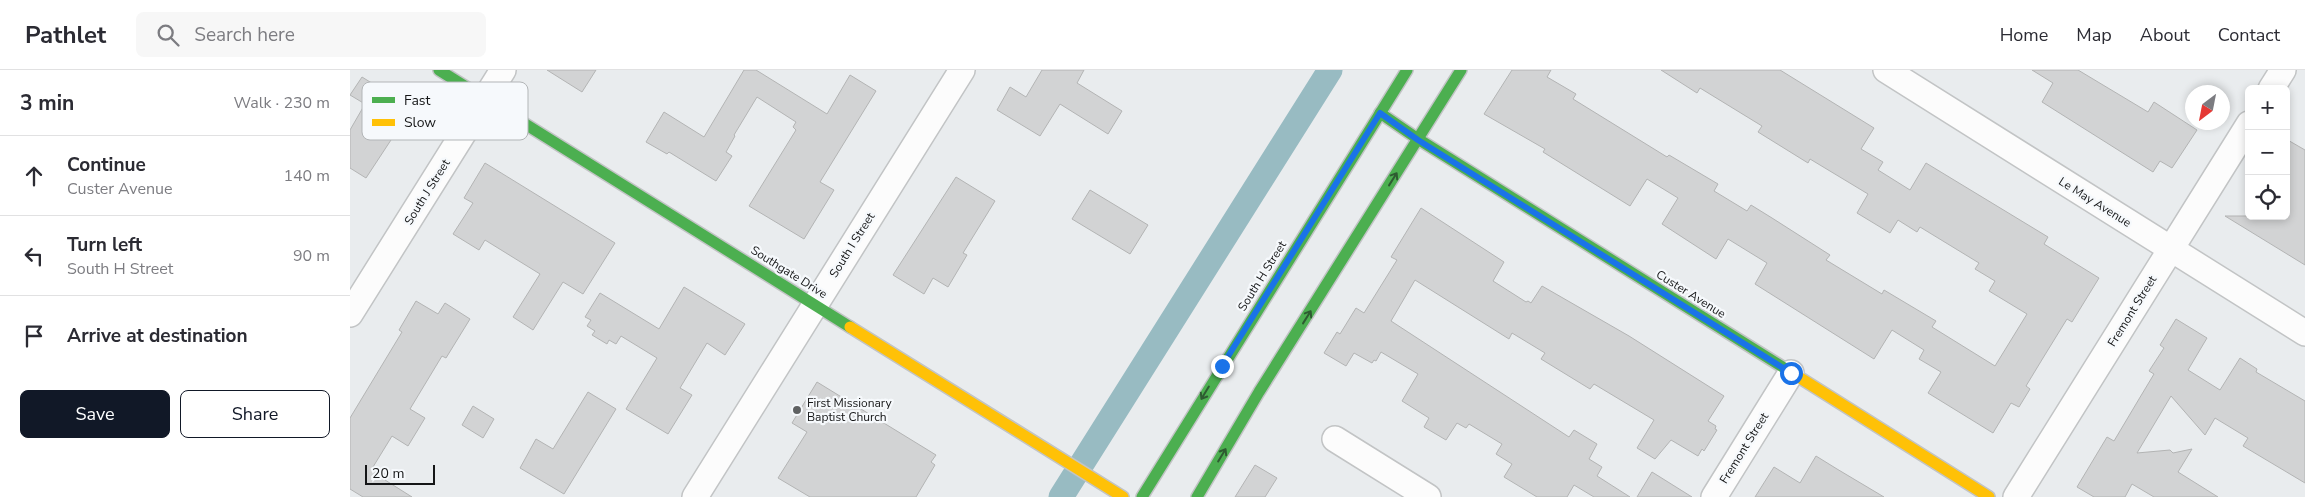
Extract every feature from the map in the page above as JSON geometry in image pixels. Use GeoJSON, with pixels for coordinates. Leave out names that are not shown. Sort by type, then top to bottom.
{"type":"FeatureCollection","features":[{"type":"Feature","properties":{"kind":"street","name":"Southgate Drive"},"geometry":{"type":"LineString","coordinates":[[439,70],[458,82]]}},
{"type":"Feature","properties":{"kind":"street","name":"South J Street"},"geometry":{"type":"LineString","coordinates":[[496,82],[503,70]]}},
{"type":"Feature","properties":{"kind":"street","name":"South I Street"},"geometry":{"type":"LineString","coordinates":[[695,497],[962,70]]}},
{"type":"Feature","properties":{"kind":"street","name":"South H Street"},"geometry":{"type":"LineString","coordinates":[[1142,497],[1407,70]]}},
{"type":"Feature","properties":{"kind":"street"},"geometry":{"type":"LineString","coordinates":[[1196,497],[1461,70]]}},
{"type":"Feature","properties":{"kind":"street","name":"Le May Avenue"},"geometry":{"type":"LineString","coordinates":[[1886,70],[2305,333]]}},
{"type":"Feature","properties":{"kind":"street"},"geometry":{"type":"LineString","coordinates":[[2274,85],[2283,70]]}},
{"type":"Feature","properties":{"kind":"street","name":"Custer Avenue"},"geometry":{"type":"LineString","coordinates":[[1380,113],[1418,140],[1989,497]]}},
{"type":"Feature","properties":{"kind":"street","name":"Southgate Drive"},"geometry":{"type":"LineString","coordinates":[[528,126],[1123,497]]}},
{"type":"Feature","properties":{"kind":"street","name":"Fremont Street"},"geometry":{"type":"LineString","coordinates":[[2016,497],[2245,130]]}},
{"type":"Feature","properties":{"kind":"street","name":"South J Street"},"geometry":{"type":"LineString","coordinates":[[350,314],[459,140]]}},
{"type":"Feature","properties":{"kind":"street","name":"Fremont Street"},"geometry":{"type":"LineString","coordinates":[[1714,497],[1791,373]]}},
{"type":"Feature","properties":{"kind":"street"},"geometry":{"type":"LineString","coordinates":[[1335,439],[1428,497]]}},
{"type":"Feature","properties":{"kind":"building"},"geometry":{"type":"Polygon","coordinates":[[[547,70],[596,70],[582,92],[547,70]]]}},
{"type":"Feature","properties":{"kind":"building"},"geometry":{"type":"Polygon","coordinates":[[[744,70],[756,70],[827,114],[850,75],[876,91],[820,182],[834,190],[804,239],[749,206],[796,130],[793,127],[796,122],[757,97],[734,135],[726,152],[732,156],[716,181],[669,152],[667,154],[646,142],[664,112],[704,137],[744,70]]]}},
{"type":"Feature","properties":{"kind":"building"},"geometry":{"type":"Polygon","coordinates":[[[1042,70],[1084,70],[1077,83],[1122,111],[1108,134],[1060,104],[1040,136],[997,110],[1010,87],[1026,97],[1042,70]]]}},
{"type":"Feature","properties":{"kind":"building"},"geometry":{"type":"Polygon","coordinates":[[[1512,70],[1551,70],[1547,77],[1576,94],[1573,99],[1667,157],[1669,155],[1718,184],[1714,191],[1747,211],[1751,205],[1772,218],[1830,255],[1826,260],[1882,294],[1884,290],[1936,321],[1932,327],[1995,366],[2027,314],[1989,291],[1995,281],[1975,269],[1979,263],[1920,227],[1917,232],[1898,220],[1890,233],[1857,213],[1868,194],[1810,159],[1808,163],[1758,132],[1762,126],[1700,88],[1697,93],[1661,70],[1780,70],[1874,128],[1861,149],[1883,162],[1878,170],[1910,190],[1926,163],[2048,237],[2044,244],[2099,278],[2072,322],[2067,319],[2026,386],[2030,389],[2019,407],[2011,403],[1993,433],[1928,393],[1941,372],[1919,359],[1924,350],[1892,330],[1874,359],[1755,284],[1767,263],[1728,239],[1716,259],[1662,224],[1678,198],[1647,179],[1630,206],[1543,152],[1545,149],[1484,114],[1512,70]]]}},
{"type":"Feature","properties":{"kind":"building"},"geometry":{"type":"Polygon","coordinates":[[[2032,70],[2078,70],[2148,112],[2154,102],[2185,122],[2185,130],[2197,130],[2172,168],[2160,161],[2153,172],[2042,102],[2053,83],[2032,70]]]}},
{"type":"Feature","properties":{"kind":"building"},"geometry":{"type":"Polygon","coordinates":[[[362,77],[370,82],[362,82],[362,102],[350,95],[362,77]]]}},
{"type":"Feature","properties":{"kind":"building"},"geometry":{"type":"Polygon","coordinates":[[[362,109],[362,140],[391,140],[366,178],[350,168],[350,130],[362,109]]]}},
{"type":"Feature","properties":{"kind":"building"},"geometry":{"type":"Polygon","coordinates":[[[2290,141],[2305,150],[2305,265],[2225,216],[2245,216],[2245,220],[2290,220],[2290,141]]]}},
{"type":"Feature","properties":{"kind":"building"},"geometry":{"type":"Polygon","coordinates":[[[485,163],[615,243],[583,294],[563,282],[533,330],[513,317],[540,274],[485,240],[479,250],[453,234],[473,203],[464,198],[485,163]]]}},
{"type":"Feature","properties":{"kind":"building"},"geometry":{"type":"Polygon","coordinates":[[[956,177],[995,201],[963,253],[967,255],[948,287],[933,278],[924,294],[893,275],[956,177]]]}},
{"type":"Feature","properties":{"kind":"building"},"geometry":{"type":"Polygon","coordinates":[[[1090,190],[1148,225],[1130,254],[1072,219],[1090,190]]]}},
{"type":"Feature","properties":{"kind":"building"},"geometry":{"type":"Polygon","coordinates":[[[1421,208],[1504,262],[1493,281],[1526,302],[1531,303],[1542,286],[1629,336],[1724,396],[1708,421],[1716,426],[1715,429],[1717,430],[1704,451],[1702,449],[1698,456],[1671,440],[1655,459],[1637,448],[1654,420],[1594,384],[1590,389],[1541,359],[1545,353],[1512,333],[1509,339],[1415,280],[1391,321],[1569,437],[1574,430],[1597,444],[1589,459],[1602,467],[1597,476],[1630,497],[1594,497],[1574,485],[1567,497],[1537,497],[1504,477],[1512,464],[1496,454],[1502,444],[1469,424],[1466,428],[1457,423],[1446,440],[1424,427],[1429,418],[1402,401],[1418,374],[1381,352],[1376,361],[1374,360],[1372,363],[1354,353],[1346,366],[1324,353],[1337,332],[1340,334],[1356,308],[1364,313],[1397,260],[1391,257],[1421,208]]]}},
{"type":"Feature","properties":{"kind":"building"},"geometry":{"type":"Polygon","coordinates":[[[684,287],[745,324],[725,355],[707,343],[680,388],[692,395],[668,434],[626,409],[657,358],[621,336],[616,344],[609,340],[607,344],[592,335],[595,331],[587,326],[591,320],[585,317],[600,293],[659,329],[684,287]]]}},
{"type":"Feature","properties":{"kind":"building"},"geometry":{"type":"Polygon","coordinates":[[[416,301],[438,314],[445,303],[470,319],[446,358],[442,356],[410,409],[425,418],[408,446],[392,436],[373,467],[388,476],[385,480],[412,497],[363,497],[350,489],[350,418],[402,332],[399,330],[416,301]]]}},
{"type":"Feature","properties":{"kind":"building"},"geometry":{"type":"Polygon","coordinates":[[[2176,319],[2207,338],[2188,370],[2220,390],[2240,358],[2257,369],[2256,372],[2305,401],[2305,483],[2243,446],[2248,438],[2215,418],[2205,435],[2171,396],[2137,453],[2170,450],[2173,453],[2192,449],[2178,472],[2218,497],[2154,497],[2132,484],[2125,497],[2094,497],[2077,487],[2107,437],[2114,441],[2154,374],[2149,371],[2164,348],[2160,345],[2176,319]]]}},
{"type":"Feature","properties":{"kind":"building"},"geometry":{"type":"Polygon","coordinates":[[[817,382],[936,455],[931,462],[935,465],[916,497],[810,497],[778,478],[807,432],[792,423],[817,382]]]}},
{"type":"Feature","properties":{"kind":"building"},"geometry":{"type":"Polygon","coordinates":[[[588,392],[616,409],[564,494],[520,468],[536,439],[553,449],[588,392]]]}},
{"type":"Feature","properties":{"kind":"building"},"geometry":{"type":"Polygon","coordinates":[[[473,406],[494,419],[483,438],[462,425],[473,406]]]}},
{"type":"Feature","properties":{"kind":"building"},"geometry":{"type":"Polygon","coordinates":[[[1816,456],[1884,497],[1755,497],[1774,467],[1800,483],[1816,456]]]}},
{"type":"Feature","properties":{"kind":"building"},"geometry":{"type":"Polygon","coordinates":[[[1255,465],[1277,478],[1265,497],[1235,497],[1255,465]]]}},
{"type":"Feature","properties":{"kind":"building"},"geometry":{"type":"Polygon","coordinates":[[[1652,472],[1692,497],[1637,497],[1652,472]]]}},
{"type":"Feature","properties":{"kind":"waterway"},"geometry":{"type":"LineString","coordinates":[[1061,497],[1330,70]]}},
{"type":"Feature","properties":{"kind":"traffic: fast"},"geometry":{"type":"LineString","coordinates":[[439,70],[458,82]]}},
{"type":"Feature","properties":{"kind":"traffic: fast"},"geometry":{"type":"LineString","coordinates":[[1142,497],[1407,70]]}},
{"type":"Feature","properties":{"kind":"traffic: fast"},"geometry":{"type":"LineString","coordinates":[[1197,497],[1259,392],[1461,70]]}},
{"type":"Feature","properties":{"kind":"traffic: fast"},"geometry":{"type":"LineString","coordinates":[[1380,113],[1418,139],[1797,376]]}},
{"type":"Feature","properties":{"kind":"traffic: fast"},"geometry":{"type":"LineString","coordinates":[[528,126],[850,327]]}},
{"type":"Feature","properties":{"kind":"traffic: slow"},"geometry":{"type":"LineString","coordinates":[[850,327],[1123,497]]}},
{"type":"Feature","properties":{"kind":"traffic: slow"},"geometry":{"type":"LineString","coordinates":[[1797,376],[1989,497]]}},
{"type":"Feature","properties":{"kind":"place","name":"First Missionary Baptist Church"},"geometry":{"type":"Point","coordinates":[797,410]}},
{"type":"Feature","properties":{"kind":"route"},"geometry":{"type":"LineString","coordinates":[[1222,366],[1380,113],[1418,140],[1791,373]]}}]}
